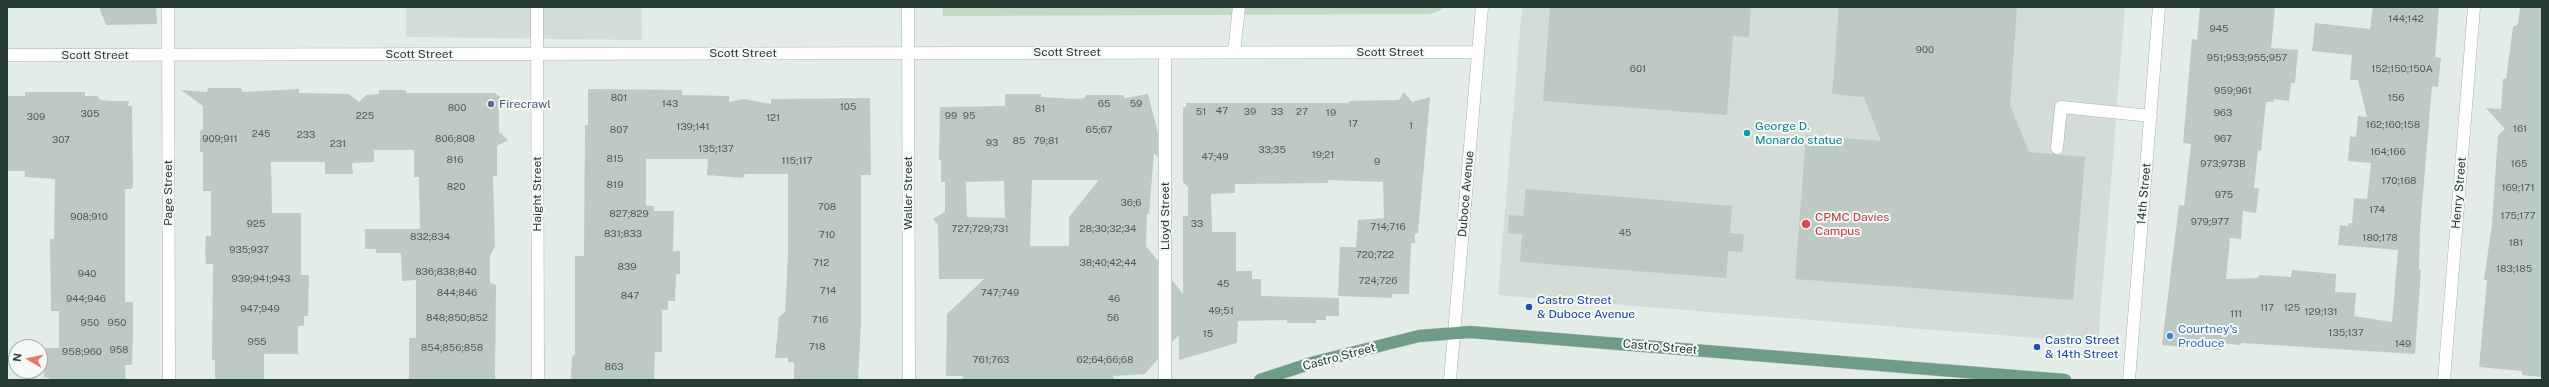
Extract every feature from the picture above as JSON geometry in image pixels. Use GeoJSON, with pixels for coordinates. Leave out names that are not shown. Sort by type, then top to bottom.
{"type":"FeatureCollection","features":[{"type":"Feature","properties":{"kind":"main road","name":"Castro Street"},"geometry":{"type":"LineString","coordinates":[[1260,380],[1419,336],[1454,332],[2065,380]]}},
{"type":"Feature","properties":{"kind":"street","name":"Page Street"},"geometry":{"type":"LineString","coordinates":[[168,7],[169,380]]}},
{"type":"Feature","properties":{"kind":"street","name":"Haight Street"},"geometry":{"type":"LineString","coordinates":[[537,7],[538,380]]}},
{"type":"Feature","properties":{"kind":"street","name":"Waller Street"},"geometry":{"type":"LineString","coordinates":[[908,7],[909,380]]}},
{"type":"Feature","properties":{"kind":"street"},"geometry":{"type":"LineString","coordinates":[[1234,52],[1239,7]]}},
{"type":"Feature","properties":{"kind":"street","name":"Duboce Avenue"},"geometry":{"type":"LineString","coordinates":[[1450,380],[1482,7]]}},
{"type":"Feature","properties":{"kind":"street","name":"14th Street"},"geometry":{"type":"LineString","coordinates":[[2129,380],[2159,7]]}},
{"type":"Feature","properties":{"kind":"street","name":"Henry Street"},"geometry":{"type":"LineString","coordinates":[[2444,380],[2474,7]]}},
{"type":"Feature","properties":{"kind":"street","name":"Scott Street"},"geometry":{"type":"LineString","coordinates":[[7,55],[1478,52]]}},
{"type":"Feature","properties":{"kind":"street","name":"Lloyd Street"},"geometry":{"type":"LineString","coordinates":[[1165,53],[1165,380]]}},
{"type":"Feature","properties":{"kind":"street"},"geometry":{"type":"LineString","coordinates":[[2057,148],[2061,107],[2151,116]]}},
{"type":"Feature","properties":{"kind":"shaded area"},"geometry":{"type":"Polygon","coordinates":[[[406,7],[641,7],[642,40],[406,37],[406,7]]]}},
{"type":"Feature","properties":{"kind":"shaded area","name":"CPMC Davies Campus"},"geometry":{"type":"Polygon","coordinates":[[[1522,7],[2125,7],[2098,343],[1498,295],[1522,7]]]}},
{"type":"Feature","properties":{"kind":"green space"},"geometry":{"type":"Polygon","coordinates":[[[943,7],[1445,7],[1437,12],[1429,14],[943,16],[943,7]]]}},
{"type":"Feature","properties":{"kind":"building"},"geometry":{"type":"Polygon","coordinates":[[[99,7],[156,7],[157,24],[106,25],[99,7]]]}},
{"type":"Feature","properties":{"kind":"building"},"geometry":{"type":"Polygon","coordinates":[[[1550,7],[1751,7],[1749,37],[1733,36],[1727,115],[1543,101],[1550,7]]]}},
{"type":"Feature","properties":{"kind":"building"},"geometry":{"type":"Polygon","coordinates":[[[1839,7],[2017,7],[2010,105],[2029,152],[2085,157],[2073,300],[1795,279],[1806,135],[1881,141],[1864,97],[1832,94],[1839,7]]]}},
{"type":"Feature","properties":{"kind":"building"},"geometry":{"type":"Polygon","coordinates":[[[2200,7],[2275,7],[2271,48],[2298,50],[2295,83],[2291,83],[2289,101],[2274,99],[2274,102],[2266,102],[2261,151],[2258,150],[2254,188],[2259,188],[2256,213],[2243,211],[2241,239],[2230,238],[2226,279],[2257,278],[2260,275],[2291,277],[2292,270],[2336,274],[2335,292],[2356,293],[2354,316],[2392,322],[2398,250],[2338,245],[2340,225],[2348,226],[2349,223],[2352,223],[2354,198],[2367,199],[2371,163],[2348,161],[2350,136],[2356,137],[2358,116],[2367,117],[2358,80],[2350,80],[2352,55],[2312,51],[2315,23],[2370,29],[2373,7],[2439,7],[2435,57],[2441,58],[2438,87],[2432,86],[2420,229],[2419,270],[2421,270],[2415,354],[2242,343],[2239,345],[2221,343],[2220,350],[2162,345],[2179,205],[2184,206],[2191,144],[2183,143],[2192,39],[2197,40],[2200,7]]]}},
{"type":"Feature","properties":{"kind":"building"},"geometry":{"type":"Polygon","coordinates":[[[2520,7],[2542,7],[2542,377],[2522,375],[2522,371],[2479,367],[2487,280],[2484,280],[2492,224],[2498,135],[2505,129],[2486,108],[2501,109],[2503,79],[2506,79],[2513,27],[2518,24],[2520,7]]]}},
{"type":"Feature","properties":{"kind":"building"},"geometry":{"type":"Polygon","coordinates":[[[208,88],[241,88],[243,92],[299,89],[299,93],[349,94],[359,102],[366,95],[379,94],[379,90],[406,90],[406,93],[495,93],[507,103],[499,109],[499,132],[508,140],[497,146],[497,176],[493,176],[495,246],[490,256],[490,283],[496,285],[495,380],[409,380],[409,338],[416,338],[416,280],[402,281],[401,253],[376,253],[376,249],[365,249],[365,229],[420,229],[419,177],[414,177],[414,150],[374,150],[374,162],[352,163],[353,174],[325,174],[325,162],[271,162],[272,213],[301,213],[301,275],[309,275],[308,316],[304,316],[304,326],[298,326],[298,354],[264,354],[264,380],[215,380],[215,360],[212,360],[213,264],[206,264],[205,249],[206,236],[211,236],[211,191],[203,191],[203,153],[200,151],[200,131],[203,129],[203,106],[181,90],[207,92],[208,88]]]}},
{"type":"Feature","properties":{"kind":"building"},"geometry":{"type":"Polygon","coordinates":[[[588,89],[682,90],[682,95],[729,96],[729,102],[744,99],[771,104],[771,99],[870,98],[871,175],[861,175],[861,323],[858,380],[794,380],[794,362],[788,362],[788,358],[775,358],[779,317],[785,312],[788,256],[788,174],[745,174],[743,178],[707,175],[708,159],[646,159],[646,206],[654,206],[654,211],[674,211],[673,251],[680,251],[680,274],[676,274],[675,301],[668,301],[668,310],[662,310],[662,352],[655,352],[654,380],[571,380],[572,357],[575,354],[575,256],[584,256],[585,125],[588,125],[588,89]]]}},
{"type":"Feature","properties":{"kind":"building"},"geometry":{"type":"Polygon","coordinates":[[[25,92],[85,92],[85,96],[97,96],[100,100],[129,101],[128,106],[132,106],[133,187],[131,189],[125,189],[125,302],[133,302],[133,331],[132,365],[125,365],[126,380],[49,380],[48,378],[48,348],[59,348],[59,311],[51,311],[50,239],[54,239],[55,179],[25,177],[25,171],[7,171],[8,96],[25,96],[25,92]]]}},
{"type":"Feature","properties":{"kind":"building"},"geometry":{"type":"Polygon","coordinates":[[[1404,92],[1412,102],[1430,97],[1418,233],[1415,234],[1415,243],[1411,243],[1409,294],[1392,294],[1392,298],[1338,296],[1340,247],[1356,247],[1358,220],[1384,218],[1383,182],[1328,180],[1328,183],[1235,184],[1235,193],[1211,194],[1212,232],[1236,232],[1236,271],[1252,271],[1252,279],[1261,279],[1261,296],[1339,298],[1339,316],[1326,316],[1326,320],[1316,320],[1316,323],[1287,323],[1287,320],[1238,321],[1237,343],[1179,360],[1179,335],[1172,342],[1172,280],[1183,294],[1183,216],[1188,216],[1188,187],[1183,182],[1183,107],[1186,107],[1186,103],[1349,103],[1349,101],[1399,100],[1404,92]]]}},
{"type":"Feature","properties":{"kind":"building"},"geometry":{"type":"Polygon","coordinates":[[[1005,94],[1041,94],[1041,97],[1075,99],[1085,98],[1086,95],[1123,95],[1125,98],[1148,94],[1158,133],[1158,157],[1154,153],[1149,214],[1147,214],[1146,246],[1158,261],[1158,359],[1145,374],[1113,376],[1115,380],[962,380],[963,376],[946,376],[947,314],[984,279],[939,279],[938,225],[933,219],[945,212],[945,182],[941,182],[941,160],[939,160],[940,107],[1005,106],[1005,94]],[[1032,180],[1030,246],[1069,246],[1069,217],[1099,180],[1032,180]],[[1004,181],[966,182],[967,217],[1005,218],[1004,181]]]}},
{"type":"Feature","properties":{"kind":"building"},"geometry":{"type":"Polygon","coordinates":[[[1526,189],[1732,206],[1730,233],[1744,234],[1742,252],[1728,251],[1726,278],[1520,262],[1522,234],[1508,233],[1509,215],[1523,216],[1526,189]]]}},
{"type":"Feature","properties":{"kind":"place","name":"Firecrawl"},"geometry":{"type":"Point","coordinates":[491,104]}},
{"type":"Feature","properties":{"kind":"place","name":"George D. Monardo statue"},"geometry":{"type":"Point","coordinates":[1747,133]}},
{"type":"Feature","properties":{"kind":"place","name":"CPMC Davies Campus"},"geometry":{"type":"Point","coordinates":[1806,224]}},
{"type":"Feature","properties":{"kind":"place","name":"Castro Street & Duboce Avenue"},"geometry":{"type":"Point","coordinates":[1529,307]}},
{"type":"Feature","properties":{"kind":"place","name":"Courtney's Produce"},"geometry":{"type":"Point","coordinates":[2170,336]}},
{"type":"Feature","properties":{"kind":"place","name":"Castro Street & 14th Street"},"geometry":{"type":"Point","coordinates":[2037,347]}}]}
